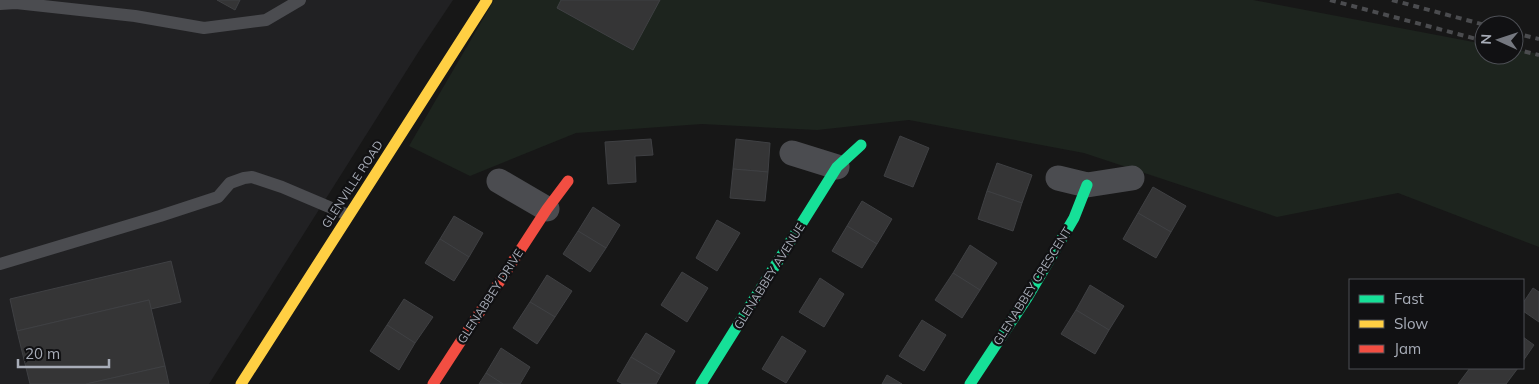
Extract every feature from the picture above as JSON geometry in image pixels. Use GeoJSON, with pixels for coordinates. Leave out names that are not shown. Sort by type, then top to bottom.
{"type":"FeatureCollection","features":[{"type":"Feature","properties":{"kind":"street","name":"GLENVILLE ROAD"},"geometry":{"type":"LineString","coordinates":[[241,384],[487,0]]}},
{"type":"Feature","properties":{"kind":"street","name":"GLENABBEY AVENUE"},"geometry":{"type":"LineString","coordinates":[[701,384],[837,167],[861,144]]}},
{"type":"Feature","properties":{"kind":"street"},"geometry":{"type":"LineString","coordinates":[[792,153],[837,167]]}},
{"type":"Feature","properties":{"kind":"street"},"geometry":{"type":"LineString","coordinates":[[1058,178],[1087,185],[1132,178]]}},
{"type":"Feature","properties":{"kind":"street"},"geometry":{"type":"LineString","coordinates":[[499,181],[547,208]]}},
{"type":"Feature","properties":{"kind":"street","name":"GLENABBEY DRIVE"},"geometry":{"type":"LineString","coordinates":[[433,384],[547,208],[568,181]]}},
{"type":"Feature","properties":{"kind":"street","name":"GLENABBEY CRESCENT"},"geometry":{"type":"LineString","coordinates":[[970,384],[1027,298],[1074,218],[1087,185]]}},
{"type":"Feature","properties":{"kind":"lane"},"geometry":{"type":"LineString","coordinates":[[0,4],[16,3],[134,16],[204,28],[266,20],[300,0]]}},
{"type":"Feature","properties":{"kind":"lane"},"geometry":{"type":"LineString","coordinates":[[0,264],[218,198],[230,183],[244,178],[252,178],[282,187],[348,215]]}},
{"type":"Feature","properties":{"kind":"shaded area"},"geometry":{"type":"Polygon","coordinates":[[[0,0],[453,0],[209,384],[0,384],[0,0]]]}},
{"type":"Feature","properties":{"kind":"shaded area"},"geometry":{"type":"Polygon","coordinates":[[[494,0],[1253,0],[1474,42],[1474,65],[1524,65],[1524,51],[1539,54],[1539,247],[1398,193],[1277,217],[1084,153],[909,120],[817,130],[702,124],[576,133],[470,176],[409,146],[494,0]]]}},
{"type":"Feature","properties":{"kind":"building"},"geometry":{"type":"Polygon","coordinates":[[[217,0],[240,0],[235,10],[217,0]]]}},
{"type":"Feature","properties":{"kind":"building"},"geometry":{"type":"Polygon","coordinates":[[[561,0],[660,0],[633,50],[557,8],[561,0]]]}},
{"type":"Feature","properties":{"kind":"building"},"geometry":{"type":"Polygon","coordinates":[[[900,136],[929,148],[913,187],[884,176],[900,136]]]}},
{"type":"Feature","properties":{"kind":"building"},"geometry":{"type":"Polygon","coordinates":[[[651,139],[653,155],[635,156],[636,182],[608,184],[605,142],[651,139]]]}},
{"type":"Feature","properties":{"kind":"building"},"geometry":{"type":"Polygon","coordinates":[[[736,139],[770,143],[768,172],[733,169],[736,139]]]}},
{"type":"Feature","properties":{"kind":"building"},"geometry":{"type":"Polygon","coordinates":[[[997,163],[1032,175],[1022,203],[987,191],[997,163]]]}},
{"type":"Feature","properties":{"kind":"building"},"geometry":{"type":"Polygon","coordinates":[[[733,169],[768,172],[765,201],[730,198],[733,169]]]}},
{"type":"Feature","properties":{"kind":"building"},"geometry":{"type":"Polygon","coordinates":[[[1153,187],[1186,206],[1171,232],[1138,213],[1153,187]]]}},
{"type":"Feature","properties":{"kind":"building"},"geometry":{"type":"Polygon","coordinates":[[[987,191],[1022,203],[1013,231],[978,219],[987,191]]]}},
{"type":"Feature","properties":{"kind":"building"},"geometry":{"type":"Polygon","coordinates":[[[862,201],[892,219],[877,244],[847,226],[862,201]]]}},
{"type":"Feature","properties":{"kind":"building"},"geometry":{"type":"Polygon","coordinates":[[[593,207],[620,225],[606,248],[578,231],[593,207]]]}},
{"type":"Feature","properties":{"kind":"building"},"geometry":{"type":"Polygon","coordinates":[[[1138,213],[1171,232],[1156,258],[1123,239],[1138,213]]]}},
{"type":"Feature","properties":{"kind":"building"},"geometry":{"type":"Polygon","coordinates":[[[454,216],[483,233],[469,257],[440,239],[454,216]]]}},
{"type":"Feature","properties":{"kind":"building"},"geometry":{"type":"Polygon","coordinates":[[[717,220],[740,233],[717,271],[696,258],[717,220]]]}},
{"type":"Feature","properties":{"kind":"building"},"geometry":{"type":"Polygon","coordinates":[[[847,226],[877,244],[862,268],[832,251],[847,226]]]}},
{"type":"Feature","properties":{"kind":"building"},"geometry":{"type":"Polygon","coordinates":[[[578,231],[606,248],[590,272],[563,254],[578,231]]]}},
{"type":"Feature","properties":{"kind":"building"},"geometry":{"type":"Polygon","coordinates":[[[440,239],[469,257],[454,281],[425,263],[440,239]]]}},
{"type":"Feature","properties":{"kind":"building"},"geometry":{"type":"Polygon","coordinates":[[[970,245],[997,263],[980,290],[953,273],[970,245]]]}},
{"type":"Feature","properties":{"kind":"building"},"geometry":{"type":"Polygon","coordinates":[[[171,261],[181,302],[151,309],[149,300],[17,331],[10,299],[171,261]]]}},
{"type":"Feature","properties":{"kind":"building"},"geometry":{"type":"Polygon","coordinates":[[[682,272],[708,288],[687,322],[661,305],[682,272]]]}},
{"type":"Feature","properties":{"kind":"building"},"geometry":{"type":"Polygon","coordinates":[[[953,273],[980,290],[962,318],[935,300],[953,273]]]}},
{"type":"Feature","properties":{"kind":"building"},"geometry":{"type":"Polygon","coordinates":[[[547,275],[572,291],[555,317],[530,302],[547,275]]]}},
{"type":"Feature","properties":{"kind":"building"},"geometry":{"type":"Polygon","coordinates":[[[820,278],[844,294],[824,327],[799,312],[820,278]]]}},
{"type":"Feature","properties":{"kind":"building"},"geometry":{"type":"Polygon","coordinates":[[[1090,285],[1124,306],[1109,330],[1076,310],[1090,285]]]}},
{"type":"Feature","properties":{"kind":"building"},"geometry":{"type":"Polygon","coordinates":[[[1533,288],[1539,292],[1539,322],[1524,312],[1524,302],[1533,288]]]}},
{"type":"Feature","properties":{"kind":"building"},"geometry":{"type":"Polygon","coordinates":[[[404,299],[433,317],[415,343],[387,325],[404,299]]]}},
{"type":"Feature","properties":{"kind":"building"},"geometry":{"type":"Polygon","coordinates":[[[149,300],[165,366],[86,384],[30,384],[17,331],[149,300]]]}},
{"type":"Feature","properties":{"kind":"building"},"geometry":{"type":"Polygon","coordinates":[[[530,302],[555,317],[537,344],[513,328],[530,302]]]}},
{"type":"Feature","properties":{"kind":"building"},"geometry":{"type":"Polygon","coordinates":[[[1076,310],[1109,330],[1095,354],[1061,334],[1076,310]]]}},
{"type":"Feature","properties":{"kind":"building"},"geometry":{"type":"Polygon","coordinates":[[[922,320],[946,335],[924,371],[899,356],[922,320]]]}},
{"type":"Feature","properties":{"kind":"building"},"geometry":{"type":"Polygon","coordinates":[[[387,325],[415,343],[399,370],[370,351],[387,325]]]}},
{"type":"Feature","properties":{"kind":"building"},"geometry":{"type":"Polygon","coordinates":[[[646,333],[675,351],[661,375],[631,357],[646,333]]]}},
{"type":"Feature","properties":{"kind":"building"},"geometry":{"type":"Polygon","coordinates":[[[782,336],[806,351],[786,383],[762,369],[782,336]]]}},
{"type":"Feature","properties":{"kind":"building"},"geometry":{"type":"Polygon","coordinates":[[[1524,338],[1534,345],[1524,360],[1524,338]]]}},
{"type":"Feature","properties":{"kind":"building"},"geometry":{"type":"Polygon","coordinates":[[[501,348],[530,367],[520,384],[503,384],[486,373],[501,348]]]}},
{"type":"Feature","properties":{"kind":"building"},"geometry":{"type":"Polygon","coordinates":[[[631,357],[661,375],[656,384],[623,384],[617,381],[631,357]]]}},
{"type":"Feature","properties":{"kind":"building"},"geometry":{"type":"Polygon","coordinates":[[[165,366],[169,384],[86,384],[165,366]]]}},
{"type":"Feature","properties":{"kind":"building"},"geometry":{"type":"Polygon","coordinates":[[[1469,369],[1517,369],[1506,384],[1458,384],[1469,369]]]}},
{"type":"Feature","properties":{"kind":"building"},"geometry":{"type":"Polygon","coordinates":[[[486,373],[503,384],[479,384],[486,373]]]}},
{"type":"Feature","properties":{"kind":"building"},"geometry":{"type":"Polygon","coordinates":[[[887,375],[902,384],[882,384],[887,375]]]}},
{"type":"Feature","properties":{"kind":"railway"},"geometry":{"type":"LineString","coordinates":[[1330,0],[1474,38]]}},
{"type":"Feature","properties":{"kind":"railway"},"geometry":{"type":"LineString","coordinates":[[1392,0],[1474,22]]}},
{"type":"Feature","properties":{"kind":"railway"},"geometry":{"type":"LineString","coordinates":[[1524,35],[1539,39]]}},
{"type":"Feature","properties":{"kind":"railway"},"geometry":{"type":"LineString","coordinates":[[1524,51],[1539,55]]}},
{"type":"Feature","properties":{"kind":"traffic: fast"},"geometry":{"type":"LineString","coordinates":[[701,384],[837,167],[861,145]]}},
{"type":"Feature","properties":{"kind":"traffic: fast"},"geometry":{"type":"LineString","coordinates":[[970,384],[1027,298],[1074,218],[1087,185]]}},
{"type":"Feature","properties":{"kind":"traffic: slow"},"geometry":{"type":"LineString","coordinates":[[241,384],[487,0]]}},
{"type":"Feature","properties":{"kind":"traffic: jam"},"geometry":{"type":"LineString","coordinates":[[433,384],[547,209],[568,181]]}}]}
